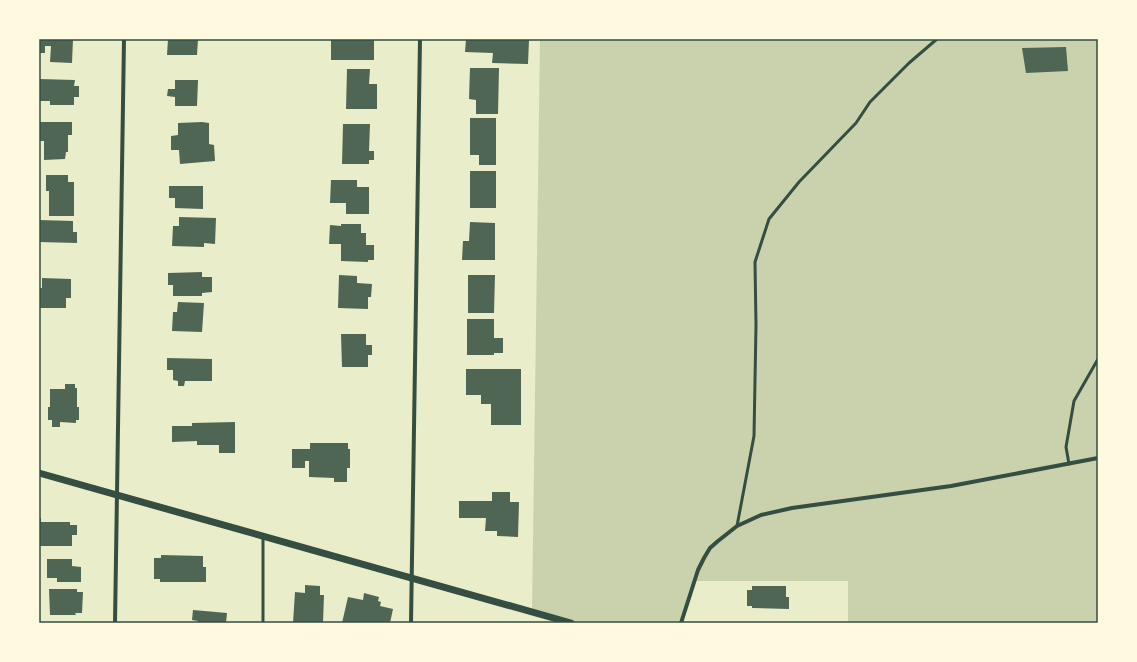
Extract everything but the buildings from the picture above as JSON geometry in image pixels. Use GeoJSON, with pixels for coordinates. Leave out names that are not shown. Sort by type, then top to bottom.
{"type":"FeatureCollection","features":[{"type":"Feature","properties":{"kind":"street"},"geometry":{"type":"LineString","coordinates":[[115,623],[124,39]]}},
{"type":"Feature","properties":{"kind":"street"},"geometry":{"type":"LineString","coordinates":[[410,623],[420,39]]}},
{"type":"Feature","properties":{"kind":"street"},"geometry":{"type":"LineString","coordinates":[[681,623],[698,570],[704,558],[718,541],[737,526],[761,515],[792,508],[951,486],[1098,458]]}},
{"type":"Feature","properties":{"kind":"street"},"geometry":{"type":"LineString","coordinates":[[39,473],[558,621],[571,623]]}},
{"type":"Feature","properties":{"kind":"lane"},"geometry":{"type":"LineString","coordinates":[[737,526],[754,436],[756,325],[755,262],[769,219],[799,182],[856,123],[870,102],[909,63],[937,39]]}},
{"type":"Feature","properties":{"kind":"lane"},"geometry":{"type":"LineString","coordinates":[[1069,464],[1066,447],[1074,401],[1098,359]]}},
{"type":"Feature","properties":{"kind":"lane"},"geometry":{"type":"LineString","coordinates":[[262,623],[263,536]]}},
{"type":"Feature","properties":{"kind":"green space"},"geometry":{"type":"Polygon","coordinates":[[[540,39],[1098,39],[1098,623],[848,623],[848,581],[695,581],[681,623],[572,623],[532,612],[540,39]]]}}]}
